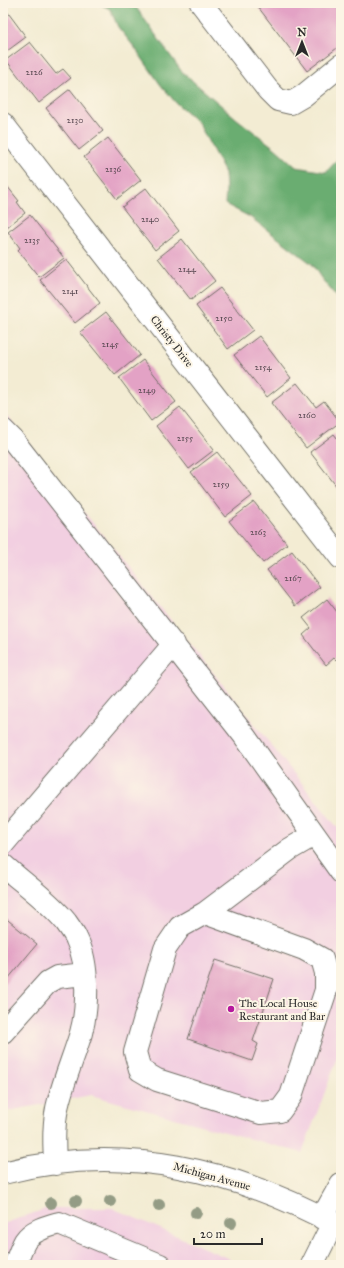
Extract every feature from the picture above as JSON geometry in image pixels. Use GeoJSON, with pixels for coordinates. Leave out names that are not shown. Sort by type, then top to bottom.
{"type":"FeatureCollection","features":[{"type":"Feature","properties":{"kind":"street"},"geometry":{"type":"LineString","coordinates":[[201,3],[268,90],[278,100],[291,103],[303,96],[341,65]]}},
{"type":"Feature","properties":{"kind":"street","name":"Christy Drive"},"geometry":{"type":"LineString","coordinates":[[3,124],[341,558]]}},
{"type":"Feature","properties":{"kind":"street"},"geometry":{"type":"LineString","coordinates":[[6,440],[174,644],[243,734],[341,872]]}},
{"type":"Feature","properties":{"kind":"street"},"geometry":{"type":"LineString","coordinates":[[3,844],[174,644]]}},
{"type":"Feature","properties":{"kind":"street"},"geometry":{"type":"LineString","coordinates":[[206,913],[304,949],[322,959],[326,973],[326,990],[291,1096],[280,1112],[261,1113],[157,1080],[140,1070],[135,1052],[165,949],[180,927],[206,913],[290,849],[314,835]]}},
{"type":"Feature","properties":{"kind":"street"},"geometry":{"type":"LineString","coordinates":[[3,865],[50,904],[65,922],[77,940],[82,952],[85,974],[84,1015],[81,1032],[55,1117],[55,1164]]}},
{"type":"Feature","properties":{"kind":"street"},"geometry":{"type":"LineString","coordinates":[[3,1032],[48,982],[57,977],[85,974]]}},
{"type":"Feature","properties":{"kind":"street","name":"Michigan Avenue"},"geometry":{"type":"LineString","coordinates":[[3,1173],[33,1166],[78,1161],[140,1161],[179,1166],[257,1188],[332,1223]]}},
{"type":"Feature","properties":{"kind":"street"},"geometry":{"type":"LineString","coordinates":[[312,1265],[332,1223],[341,1184]]}},
{"type":"Feature","properties":{"kind":"street"},"geometry":{"type":"LineString","coordinates":[[15,1265],[25,1240],[37,1231],[59,1223],[160,1265]]}},
{"type":"Feature","properties":{"kind":"shaded area"},"geometry":{"type":"Polygon","coordinates":[[[3,411],[341,832],[341,1049],[302,1153],[91,1095],[3,1112],[3,411]]]}},
{"type":"Feature","properties":{"kind":"shaded area"},"geometry":{"type":"Polygon","coordinates":[[[48,1208],[112,1208],[244,1265],[3,1265],[3,1224],[48,1208]]]}},
{"type":"Feature","properties":{"kind":"green space"},"geometry":{"type":"Polygon","coordinates":[[[98,3],[133,3],[182,72],[296,167],[326,172],[341,156],[341,302],[321,278],[312,264],[250,217],[225,204],[225,173],[198,122],[176,103],[160,84],[135,48],[118,27],[110,9],[98,3]]]}},
{"type":"Feature","properties":{"kind":"building"},"geometry":{"type":"Polygon","coordinates":[[[255,3],[334,3],[341,13],[341,45],[307,71],[255,3]]]}},
{"type":"Feature","properties":{"kind":"building"},"geometry":{"type":"Polygon","coordinates":[[[3,6],[26,37],[3,54],[3,6]]]}},
{"type":"Feature","properties":{"kind":"building"},"geometry":{"type":"Polygon","coordinates":[[[30,42],[56,74],[63,69],[71,78],[39,103],[6,60],[30,42]]]}},
{"type":"Feature","properties":{"kind":"building"},"geometry":{"type":"Polygon","coordinates":[[[70,89],[103,131],[79,150],[46,108],[70,89]]]}},
{"type":"Feature","properties":{"kind":"building"},"geometry":{"type":"Polygon","coordinates":[[[108,138],[141,180],[117,199],[84,157],[108,138]]]}},
{"type":"Feature","properties":{"kind":"building"},"geometry":{"type":"Polygon","coordinates":[[[3,181],[19,201],[17,202],[25,213],[3,230],[3,181]]]}},
{"type":"Feature","properties":{"kind":"building"},"geometry":{"type":"Polygon","coordinates":[[[146,188],[179,231],[155,250],[122,207],[146,188]]]}},
{"type":"Feature","properties":{"kind":"building"},"geometry":{"type":"Polygon","coordinates":[[[30,215],[64,258],[39,277],[18,250],[20,248],[8,232],[30,215]]]}},
{"type":"Feature","properties":{"kind":"building"},"geometry":{"type":"Polygon","coordinates":[[[182,239],[215,281],[191,300],[158,258],[182,239]]]}},
{"type":"Feature","properties":{"kind":"building"},"geometry":{"type":"Polygon","coordinates":[[[66,259],[100,303],[75,323],[40,280],[66,259]]]}},
{"type":"Feature","properties":{"kind":"building"},"geometry":{"type":"Polygon","coordinates":[[[220,288],[253,330],[228,349],[196,306],[220,288]]]}},
{"type":"Feature","properties":{"kind":"building"},"geometry":{"type":"Polygon","coordinates":[[[106,312],[140,355],[115,375],[80,332],[106,312]]]}},
{"type":"Feature","properties":{"kind":"building"},"geometry":{"type":"Polygon","coordinates":[[[259,336],[291,378],[267,397],[234,355],[259,336]]]}},
{"type":"Feature","properties":{"kind":"building"},"geometry":{"type":"Polygon","coordinates":[[[143,360],[176,402],[151,421],[119,378],[143,360]]]}},
{"type":"Feature","properties":{"kind":"building"},"geometry":{"type":"Polygon","coordinates":[[[297,383],[316,407],[324,401],[340,422],[306,448],[271,403],[297,383]]]}},
{"type":"Feature","properties":{"kind":"building"},"geometry":{"type":"Polygon","coordinates":[[[180,407],[214,450],[189,469],[156,426],[180,407]]]}},
{"type":"Feature","properties":{"kind":"building"},"geometry":{"type":"Polygon","coordinates":[[[334,434],[341,443],[341,492],[310,452],[334,434]]]}},
{"type":"Feature","properties":{"kind":"building"},"geometry":{"type":"Polygon","coordinates":[[[217,452],[252,496],[225,517],[191,472],[217,452]]]}},
{"type":"Feature","properties":{"kind":"building"},"geometry":{"type":"Polygon","coordinates":[[[254,502],[287,544],[263,563],[229,521],[254,502]]]}},
{"type":"Feature","properties":{"kind":"building"},"geometry":{"type":"Polygon","coordinates":[[[292,551],[320,587],[295,606],[267,570],[292,551]]]}},
{"type":"Feature","properties":{"kind":"building"},"geometry":{"type":"Polygon","coordinates":[[[327,599],[341,617],[341,656],[336,660],[334,658],[326,665],[303,635],[311,628],[303,618],[327,599]]]}},
{"type":"Feature","properties":{"kind":"building"},"geometry":{"type":"Polygon","coordinates":[[[3,916],[37,944],[3,985],[3,916]]]}},
{"type":"Feature","properties":{"kind":"building","name":"The Local House Restaurant and Bar"},"geometry":{"type":"Polygon","coordinates":[[[215,960],[274,979],[253,1041],[258,1044],[252,1061],[188,1039],[215,960]]]}},
{"type":"Feature","properties":{"kind":"place","name":"The Local House Restaurant and Bar"},"geometry":{"type":"Point","coordinates":[231,1009]}}]}
